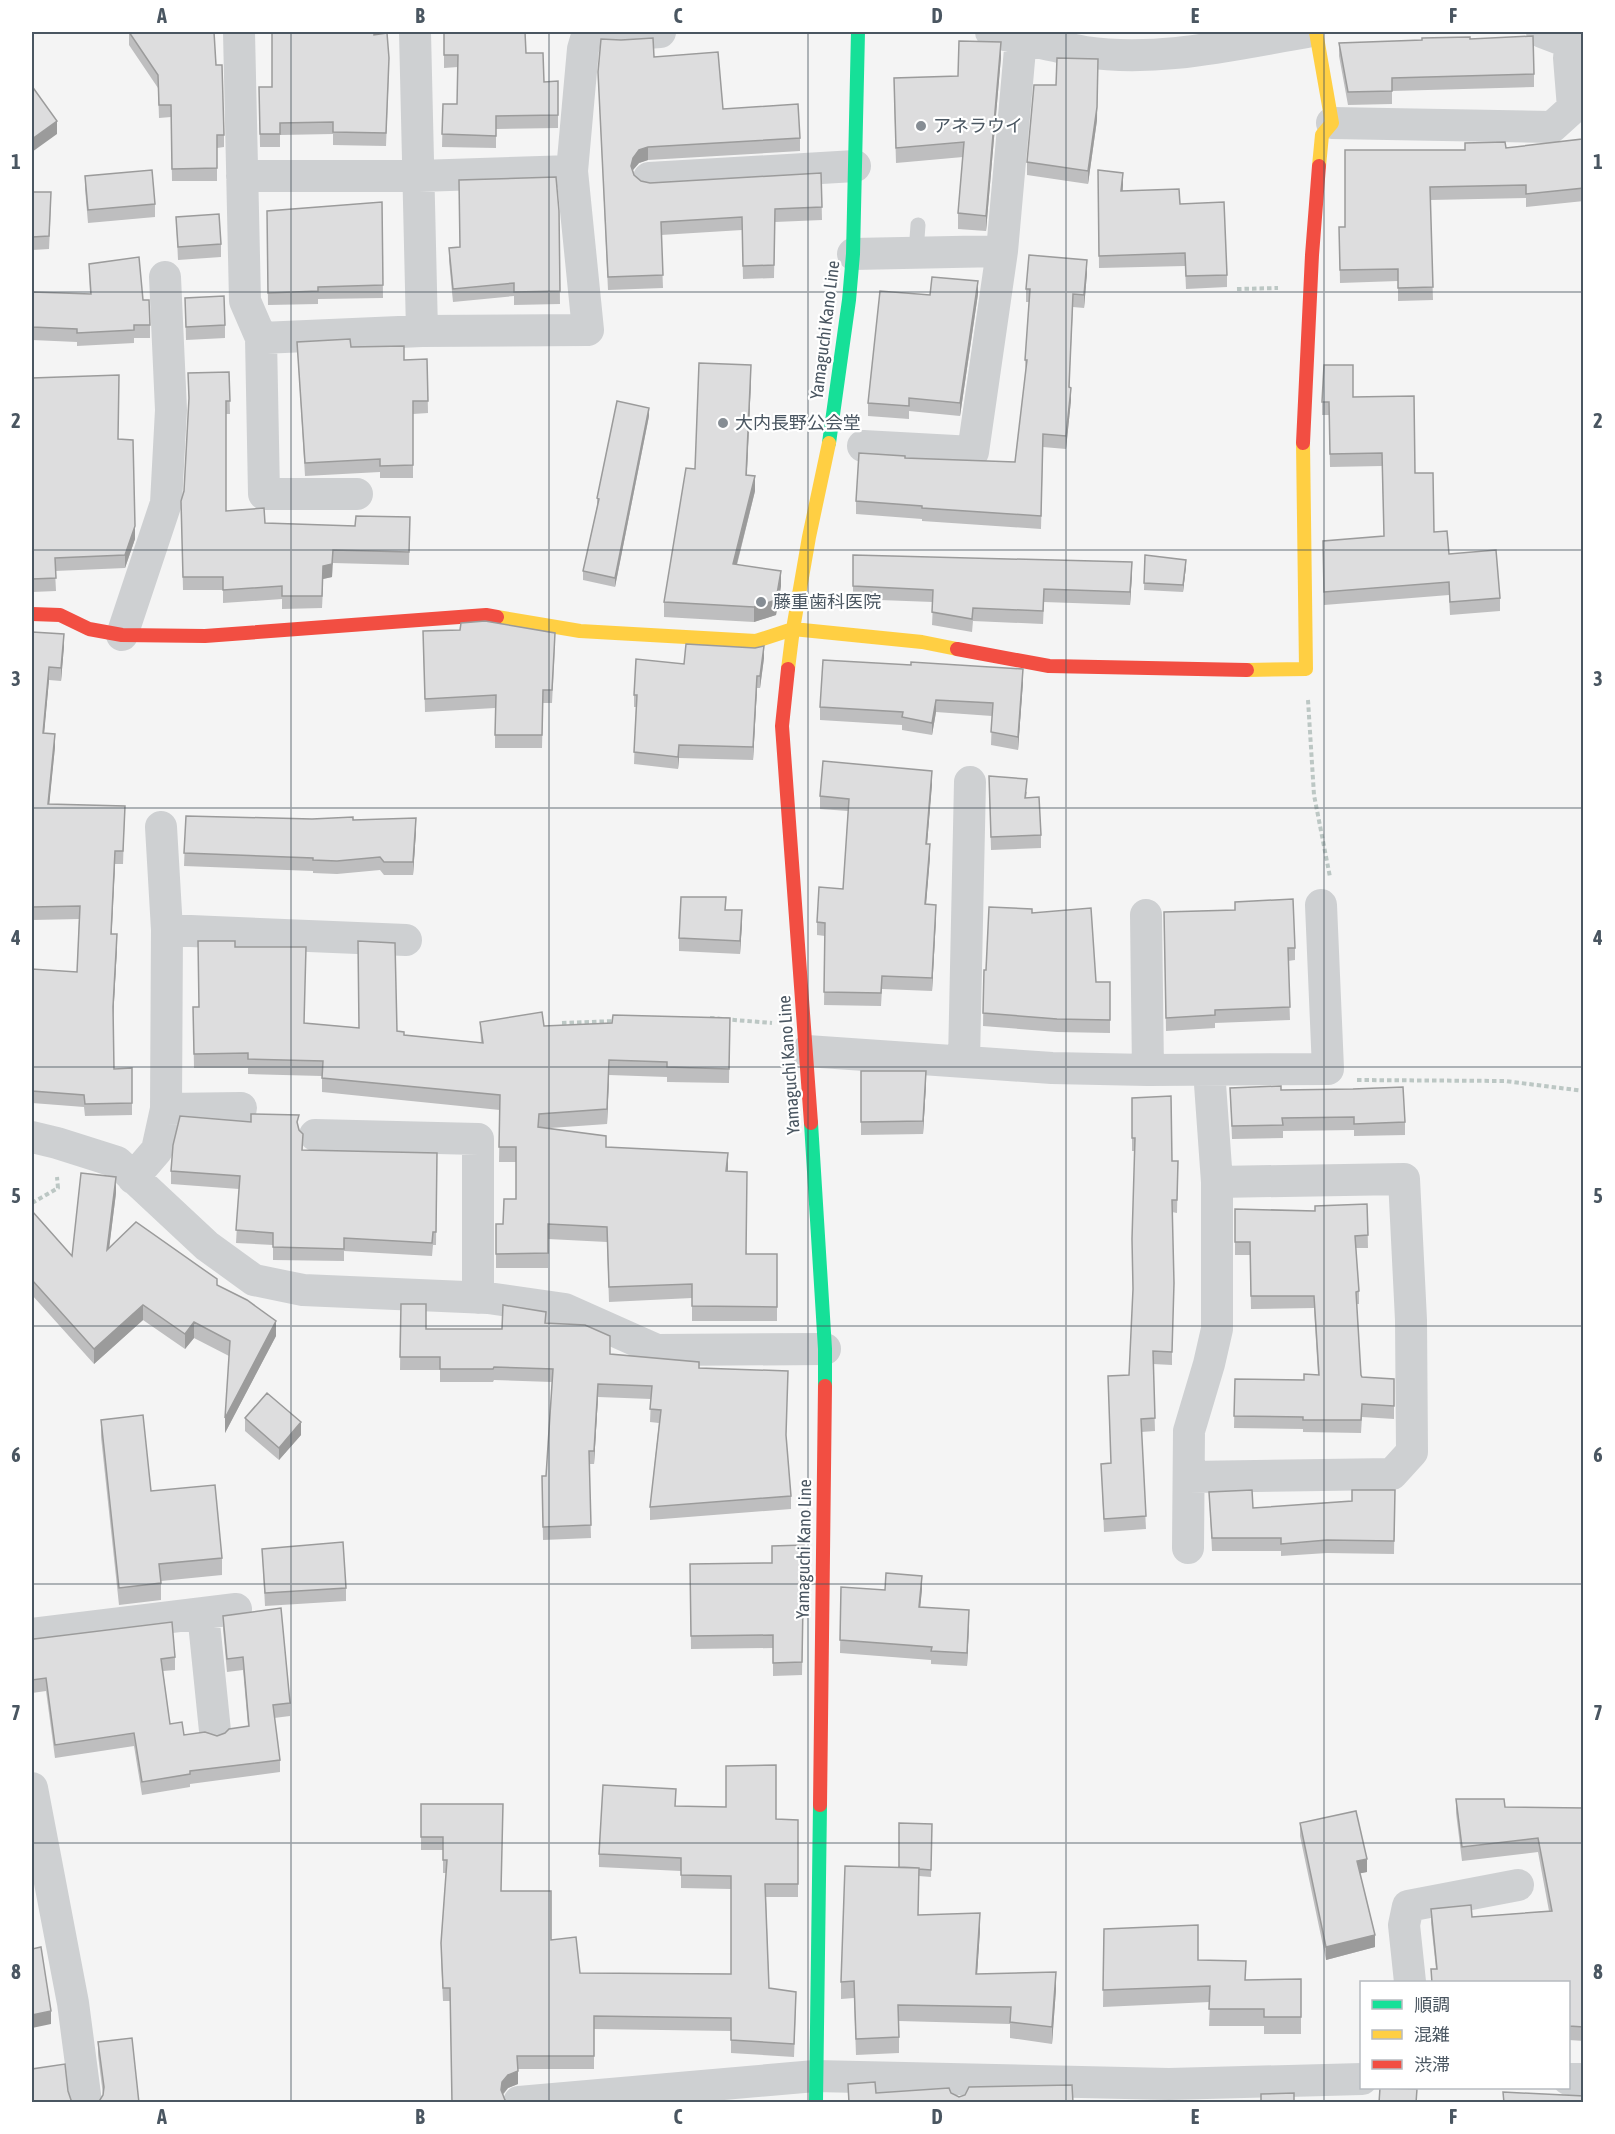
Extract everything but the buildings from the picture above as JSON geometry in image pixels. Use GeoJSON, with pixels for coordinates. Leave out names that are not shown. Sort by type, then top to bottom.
{"type":"FeatureCollection","features":[{"type":"Feature","properties":{"kind":"main road","name":"Yamaguchi Kano Line"},"geometry":{"type":"LineString","coordinates":[[815,2089],[825,1349],[806,1039],[782,726],[793,629],[826,456],[849,300],[853,254],[858,32]]}},
{"type":"Feature","properties":{"kind":"main road"},"geometry":{"type":"LineString","coordinates":[[32,614],[60,615],[89,629],[122,635],[205,636],[486,615],[580,631],[756,641],[793,629],[922,642],[1049,666],[1198,670],[1306,669],[1304,423],[1322,135],[1332,123],[1316,32]]}},
{"type":"Feature","properties":{"kind":"street"},"geometry":{"type":"LineString","coordinates":[[239,32],[245,301],[261,338],[264,494],[357,494]]}},
{"type":"Feature","properties":{"kind":"street"},"geometry":{"type":"LineString","coordinates":[[415,32],[422,331]]}},
{"type":"Feature","properties":{"kind":"street"},"geometry":{"type":"LineString","coordinates":[[261,338],[422,331],[588,330],[572,171],[583,49],[588,32]]}},
{"type":"Feature","properties":{"kind":"street"},"geometry":{"type":"LineString","coordinates":[[614,32],[620,34],[660,32]]}},
{"type":"Feature","properties":{"kind":"street"},"geometry":{"type":"LineString","coordinates":[[863,446],[973,452],[1002,251],[1006,34],[1086,52],[1141,55],[1186,52],[1307,32]]}},
{"type":"Feature","properties":{"kind":"street"},"geometry":{"type":"LineString","coordinates":[[1332,123],[1552,127],[1573,108],[1569,58],[1580,47],[1542,32]]}},
{"type":"Feature","properties":{"kind":"street"},"geometry":{"type":"LineString","coordinates":[[649,178],[855,166]]}},
{"type":"Feature","properties":{"kind":"street"},"geometry":{"type":"LineString","coordinates":[[242,176],[419,176],[572,171]]}},
{"type":"Feature","properties":{"kind":"street"},"geometry":{"type":"LineString","coordinates":[[853,254],[917,238],[1002,251]]}},
{"type":"Feature","properties":{"kind":"street"},"geometry":{"type":"LineString","coordinates":[[122,635],[166,503],[171,410],[165,277]]}},
{"type":"Feature","properties":{"kind":"street"},"geometry":{"type":"LineString","coordinates":[[964,1061],[970,782]]}},
{"type":"Feature","properties":{"kind":"street"},"geometry":{"type":"LineString","coordinates":[[133,1178],[157,1150],[166,1109],[167,930],[161,826]]}},
{"type":"Feature","properties":{"kind":"street"},"geometry":{"type":"LineString","coordinates":[[806,1039],[964,1061],[1052,1068],[1328,1069],[1321,905]]}},
{"type":"Feature","properties":{"kind":"street"},"geometry":{"type":"LineString","coordinates":[[1146,915],[1148,1070]]}},
{"type":"Feature","properties":{"kind":"street"},"geometry":{"type":"LineString","coordinates":[[167,930],[406,940]]}},
{"type":"Feature","properties":{"kind":"street"},"geometry":{"type":"LineString","coordinates":[[1188,1548],[1189,1431],[1209,1364],[1216,1329],[1217,1182],[1209,1070]]}},
{"type":"Feature","properties":{"kind":"street"},"geometry":{"type":"LineString","coordinates":[[166,1109],[241,1108]]}},
{"type":"Feature","properties":{"kind":"street"},"geometry":{"type":"LineString","coordinates":[[315,1135],[478,1139],[478,1298]]}},
{"type":"Feature","properties":{"kind":"street"},"geometry":{"type":"LineString","coordinates":[[32,1137],[117,1162],[207,1246],[254,1280],[303,1290],[478,1298],[565,1309],[657,1350],[825,1349]]}},
{"type":"Feature","properties":{"kind":"street"},"geometry":{"type":"LineString","coordinates":[[1189,1477],[1392,1474],[1412,1452],[1411,1320],[1404,1179],[1217,1182]]}},
{"type":"Feature","properties":{"kind":"street"},"geometry":{"type":"LineString","coordinates":[[32,1634],[236,1610]]}},
{"type":"Feature","properties":{"kind":"street"},"geometry":{"type":"LineString","coordinates":[[203,1613],[215,1731]]}},
{"type":"Feature","properties":{"kind":"street"},"geometry":{"type":"LineString","coordinates":[[32,1799],[73,2002],[86,2103]]}},
{"type":"Feature","properties":{"kind":"street"},"geometry":{"type":"LineString","coordinates":[[1410,1981],[1404,1925],[1408,1906],[1518,1885]]}},
{"type":"Feature","properties":{"kind":"street"},"geometry":{"type":"LineString","coordinates":[[519,2103],[815,2089],[958,2086],[1170,2093],[1360,2079]]}},
{"type":"Feature","properties":{"kind":"path"},"geometry":{"type":"LineString","coordinates":[[1237,289],[1311,286]]}},
{"type":"Feature","properties":{"kind":"path"},"geometry":{"type":"LineString","coordinates":[[1306,669],[1314,795],[1332,887],[1321,905]]}},
{"type":"Feature","properties":{"kind":"path"},"geometry":{"type":"LineString","coordinates":[[709,1018],[806,1039]]}},
{"type":"Feature","properties":{"kind":"path"},"geometry":{"type":"LineString","coordinates":[[562,1023],[617,1021]]}},
{"type":"Feature","properties":{"kind":"path"},"geometry":{"type":"LineString","coordinates":[[1328,1069],[1339,1080],[1505,1081],[1584,1091]]}},
{"type":"Feature","properties":{"kind":"traffic: fast"},"geometry":{"type":"LineString","coordinates":[[829,443],[849,300],[853,254],[858,32]]}},
{"type":"Feature","properties":{"kind":"traffic: fast"},"geometry":{"type":"LineString","coordinates":[[811,1123],[825,1349],[825,1386]]}},
{"type":"Feature","properties":{"kind":"traffic: fast"},"geometry":{"type":"LineString","coordinates":[[816,2102],[820,1805]]}},
{"type":"Feature","properties":{"kind":"traffic: slow"},"geometry":{"type":"LineString","coordinates":[[1316,32],[1332,123],[1322,135],[1319,166]]}},
{"type":"Feature","properties":{"kind":"traffic: slow"},"geometry":{"type":"LineString","coordinates":[[788,669],[809,537],[829,443]]}},
{"type":"Feature","properties":{"kind":"traffic: slow"},"geometry":{"type":"LineString","coordinates":[[1247,670],[1306,669],[1303,443]]}},
{"type":"Feature","properties":{"kind":"traffic: slow"},"geometry":{"type":"LineString","coordinates":[[497,617],[580,631],[756,641],[793,629],[922,642],[957,649]]}},
{"type":"Feature","properties":{"kind":"traffic: jam"},"geometry":{"type":"LineString","coordinates":[[1303,443],[1312,255],[1319,166]]}},
{"type":"Feature","properties":{"kind":"traffic: jam"},"geometry":{"type":"LineString","coordinates":[[32,614],[60,615],[89,629],[122,635],[205,636],[486,615],[497,617]]}},
{"type":"Feature","properties":{"kind":"traffic: jam"},"geometry":{"type":"LineString","coordinates":[[957,649],[1049,666],[1247,670]]}},
{"type":"Feature","properties":{"kind":"traffic: jam"},"geometry":{"type":"LineString","coordinates":[[788,669],[782,726],[811,1123]]}},
{"type":"Feature","properties":{"kind":"traffic: jam"},"geometry":{"type":"LineString","coordinates":[[820,1805],[825,1386]]}},
{"type":"Feature","properties":{"kind":"place","name":"アネラウイ"},"geometry":{"type":"Point","coordinates":[921,126]}},
{"type":"Feature","properties":{"kind":"place","name":"大内長野公会堂"},"geometry":{"type":"Point","coordinates":[723,423]}},
{"type":"Feature","properties":{"kind":"place","name":"藤重歯科医院"},"geometry":{"type":"Point","coordinates":[761,602]}}]}
